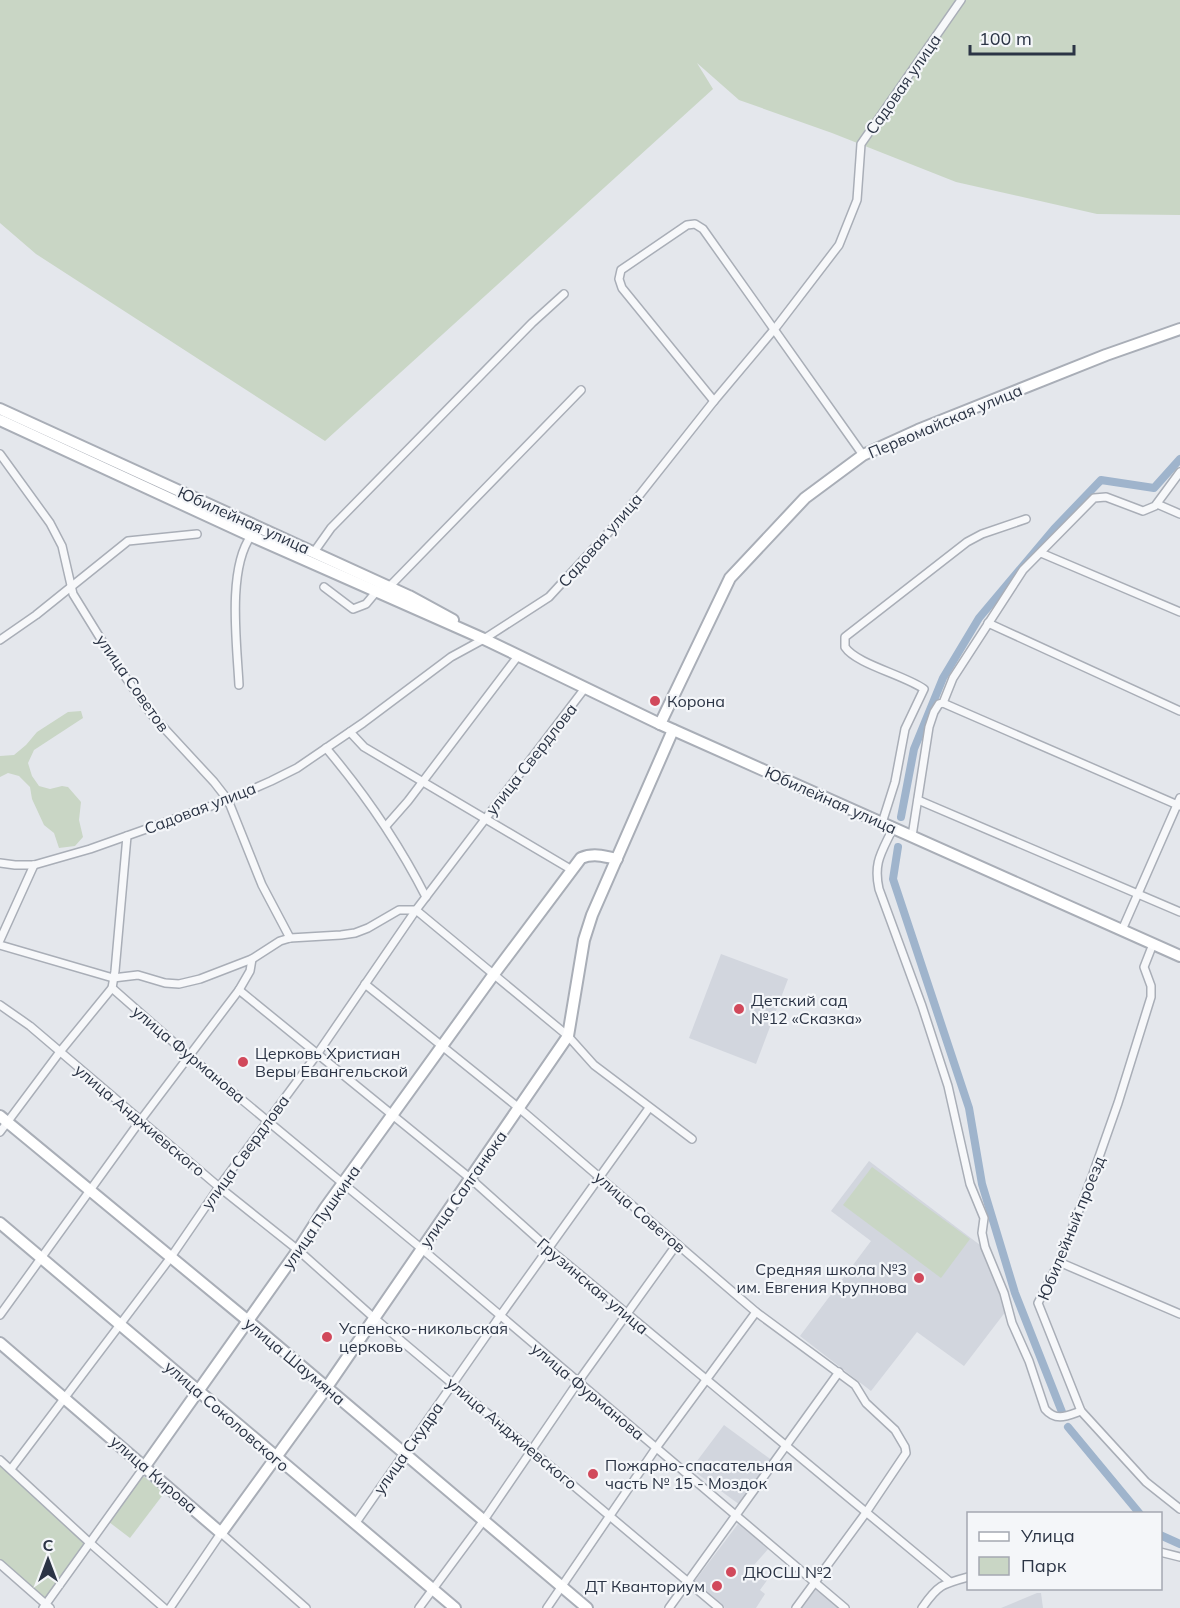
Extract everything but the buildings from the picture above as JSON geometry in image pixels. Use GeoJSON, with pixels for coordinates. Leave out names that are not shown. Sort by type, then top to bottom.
{"type":"FeatureCollection","features":[{"type":"Feature","properties":{"kind":"street","name":"Садовая улица"},"geometry":{"type":"LineString","coordinates":[[0,862],[34,865],[127,836],[228,800],[297,768],[451,657],[484,639],[549,597],[619,521],[714,401],[774,330],[839,244],[857,200],[861,144],[961,0]]}},
{"type":"Feature","properties":{"kind":"street"},"geometry":{"type":"LineString","coordinates":[[714,401],[622,288],[619,279],[621,270],[687,225],[695,224],[703,228],[863,455]]}},
{"type":"Feature","properties":{"kind":"street"},"geometry":{"type":"LineString","coordinates":[[314,552],[332,528],[532,323],[564,294]]}},
{"type":"Feature","properties":{"kind":"street","name":"Первомайская улица"},"geometry":{"type":"LineString","coordinates":[[660,724],[730,578],[805,498],[863,455],[918,430],[1180,328]]}},
{"type":"Feature","properties":{"kind":"street"},"geometry":{"type":"LineString","coordinates":[[389,587],[581,390]]}},
{"type":"Feature","properties":{"kind":"street","name":"Юбилейная улица"},"geometry":{"type":"LineString","coordinates":[[0,409],[171,494],[251,537],[484,639],[673,730],[1180,956]]}},
{"type":"Feature","properties":{"kind":"street","name":"Юбилейная улица"},"geometry":{"type":"LineString","coordinates":[[0,420],[171,494],[314,552],[389,587],[484,639]]}},
{"type":"Feature","properties":{"kind":"street","name":"улица Советов"},"geometry":{"type":"LineString","coordinates":[[0,454],[58,538],[73,594],[115,662],[151,714],[228,800],[262,885],[290,938]]}},
{"type":"Feature","properties":{"kind":"street"},"geometry":{"type":"LineString","coordinates":[[944,703],[953,678],[1023,570],[1094,498],[1106,497],[1143,511],[1149,510],[1157,504],[1180,472]]}},
{"type":"Feature","properties":{"kind":"street"},"geometry":{"type":"LineString","coordinates":[[1157,504],[1180,514]]}},
{"type":"Feature","properties":{"kind":"street"},"geometry":{"type":"LineString","coordinates":[[882,823],[895,782],[905,729],[924,689],[914,682],[853,656],[845,647],[845,637],[967,542],[982,534],[1026,519]]}},
{"type":"Feature","properties":{"kind":"street"},"geometry":{"type":"LineString","coordinates":[[0,640],[36,615],[128,541],[197,534]]}},
{"type":"Feature","properties":{"kind":"street"},"geometry":{"type":"LineString","coordinates":[[239,686],[237,570],[244,545],[251,537]]}},
{"type":"Feature","properties":{"kind":"street"},"geometry":{"type":"LineString","coordinates":[[1041,553],[1180,612]]}},
{"type":"Feature","properties":{"kind":"street"},"geometry":{"type":"LineString","coordinates":[[324,587],[353,609],[366,604],[376,592]]}},
{"type":"Feature","properties":{"kind":"street"},"geometry":{"type":"LineString","coordinates":[[988,623],[1180,711]]}},
{"type":"Feature","properties":{"kind":"street"},"geometry":{"type":"LineString","coordinates":[[386,826],[518,656]]}},
{"type":"Feature","properties":{"kind":"street","name":"улица Свердлова"},"geometry":{"type":"LineString","coordinates":[[10,1469],[171,1257],[219,1187],[318,1053],[416,910],[585,688]]}},
{"type":"Feature","properties":{"kind":"street"},"geometry":{"type":"LineString","coordinates":[[912,836],[929,727],[934,712],[939,704],[944,703],[1179,803],[1122,930]]}},
{"type":"Feature","properties":{"kind":"street","name":"улица Салганюка"},"geometry":{"type":"LineString","coordinates":[[170,1608],[221,1533],[327,1387],[568,1036],[584,940],[592,915],[673,730]]}},
{"type":"Feature","properties":{"kind":"street"},"geometry":{"type":"LineString","coordinates":[[350,732],[364,747],[572,870]]}},
{"type":"Feature","properties":{"kind":"street"},"geometry":{"type":"LineString","coordinates":[[326,748],[357,784],[386,826],[426,897]]}},
{"type":"Feature","properties":{"kind":"street"},"geometry":{"type":"LineString","coordinates":[[918,800],[1180,912]]}},
{"type":"Feature","properties":{"kind":"street"},"geometry":{"type":"LineString","coordinates":[[893,828],[877,862],[875,873],[948,1086],[970,1184],[984,1218],[982,1233],[985,1247],[1004,1293],[1012,1323],[1029,1361],[1045,1409],[1059,1418],[1081,1411]]}},
{"type":"Feature","properties":{"kind":"street"},"geometry":{"type":"LineString","coordinates":[[0,1132],[4,1119],[112,988],[127,836]]}},
{"type":"Feature","properties":{"kind":"street","name":"улица Пушкина"},"geometry":{"type":"LineString","coordinates":[[46,1607],[343,1183],[581,858],[588,855],[617,859]]}},
{"type":"Feature","properties":{"kind":"street"},"geometry":{"type":"LineString","coordinates":[[0,940],[34,865]]}},
{"type":"Feature","properties":{"kind":"street"},"geometry":{"type":"LineString","coordinates":[[0,945],[113,978],[138,975],[165,983],[179,984],[200,979],[252,959],[280,941],[290,938],[355,933],[399,910],[416,910],[568,1036],[594,1065],[692,1139]]}},
{"type":"Feature","properties":{"kind":"street","name":"Юбилейный проезд"},"geometry":{"type":"LineString","coordinates":[[1153,944],[1144,967],[1151,986],[1151,997],[1118,1103],[1059,1262],[1038,1303],[1081,1411],[1146,1482],[1180,1509]]}},
{"type":"Feature","properties":{"kind":"street"},"geometry":{"type":"LineString","coordinates":[[0,1314],[140,1120],[239,990],[250,971],[252,959]]}},
{"type":"Feature","properties":{"kind":"street","name":"улица Советов"},"geometry":{"type":"LineString","coordinates":[[365,984],[519,1108],[756,1312],[855,1385],[866,1403],[895,1430],[906,1454],[865,1514]]}},
{"type":"Feature","properties":{"kind":"street","name":"улица Фурманова"},"geometry":{"type":"LineString","coordinates":[[112,988],[188,1055],[422,1249],[845,1608]]}},
{"type":"Feature","properties":{"kind":"street","name":"Грузинская улица"},"geometry":{"type":"LineString","coordinates":[[239,990],[471,1179],[548,1248],[948,1581]]}},
{"type":"Feature","properties":{"kind":"street","name":"улица Анджиевского"},"geometry":{"type":"LineString","coordinates":[[0,1005],[30,1026],[219,1187],[298,1250],[373,1317],[719,1608]]}},
{"type":"Feature","properties":{"kind":"street","name":"улица Скудра"},"geometry":{"type":"LineString","coordinates":[[355,1524],[649,1108]]}},
{"type":"Feature","properties":{"kind":"street","name":"улица Шаумяна"},"geometry":{"type":"LineString","coordinates":[[4,1119],[247,1320],[588,1608]]}},
{"type":"Feature","properties":{"kind":"street","name":"улица Соколовского"},"geometry":{"type":"LineString","coordinates":[[0,1223],[455,1608]]}},
{"type":"Feature","properties":{"kind":"street"},"geometry":{"type":"LineString","coordinates":[[419,1608],[484,1520],[578,1382],[677,1244]]}},
{"type":"Feature","properties":{"kind":"street"},"geometry":{"type":"LineString","coordinates":[[1059,1262],[1180,1314]]}},
{"type":"Feature","properties":{"kind":"street"},"geometry":{"type":"LineString","coordinates":[[547,1608],[656,1448],[756,1312]]}},
{"type":"Feature","properties":{"kind":"street","name":"улица Кирова"},"geometry":{"type":"LineString","coordinates":[[0,1343],[66,1397],[221,1533],[297,1605],[306,1608]]}},
{"type":"Feature","properties":{"kind":"street"},"geometry":{"type":"LineString","coordinates":[[669,1608],[839,1372]]}},
{"type":"Feature","properties":{"kind":"street"},"geometry":{"type":"LineString","coordinates":[[0,1460],[164,1608]]}},
{"type":"Feature","properties":{"kind":"street"},"geometry":{"type":"LineString","coordinates":[[796,1608],[865,1514]]}},
{"type":"Feature","properties":{"kind":"street"},"geometry":{"type":"LineString","coordinates":[[1162,1552],[1180,1557]]}},
{"type":"Feature","properties":{"kind":"street"},"geometry":{"type":"LineString","coordinates":[[1,1566],[46,1607]]}},
{"type":"Feature","properties":{"kind":"street"},"geometry":{"type":"LineString","coordinates":[[922,1608],[934,1590],[948,1581],[967,1577]]}},
{"type":"Feature","properties":{"kind":"shaded area","name":"Детский сад №12 «Сказка»"},"geometry":{"type":"Polygon","coordinates":[[[721,954],[788,979],[756,1064],[689,1038],[721,954]]]}},
{"type":"Feature","properties":{"kind":"shaded area","name":"Средняя школа №3 им. Евгения Крупнова"},"geometry":{"type":"Polygon","coordinates":[[[869,1161],[980,1245],[1006,1311],[964,1366],[917,1332],[871,1391],[800,1336],[871,1241],[831,1211],[869,1161]]]}},
{"type":"Feature","properties":{"kind":"shaded area"},"geometry":{"type":"Polygon","coordinates":[[[724,1425],[773,1461],[740,1505],[691,1469],[724,1425]]]}},
{"type":"Feature","properties":{"kind":"shaded area","name":"ДЮСШ №2"},"geometry":{"type":"Polygon","coordinates":[[[738,1524],[769,1548],[754,1565],[768,1579],[760,1590],[765,1594],[756,1608],[725,1608],[694,1582],[738,1524]]]}},
{"type":"Feature","properties":{"kind":"shaded area"},"geometry":{"type":"Polygon","coordinates":[[[815,1588],[838,1608],[800,1608],[815,1588]]]}},
{"type":"Feature","properties":{"kind":"shaded area"},"geometry":{"type":"Polygon","coordinates":[[[1041,1593],[1043,1608],[1001,1608],[1041,1593]]]}},
{"type":"Feature","properties":{"kind":"green space"},"geometry":{"type":"Polygon","coordinates":[[[0,0],[1180,0],[1180,215],[1097,214],[956,182],[832,133],[739,100],[697,63],[713,89],[325,441],[36,254],[0,223],[0,0]]]}},
{"type":"Feature","properties":{"kind":"green space"},"geometry":{"type":"Polygon","coordinates":[[[81,711],[83,718],[34,750],[28,763],[32,776],[39,786],[50,789],[68,787],[81,802],[79,820],[83,837],[75,846],[59,848],[54,833],[44,825],[32,799],[30,787],[19,776],[8,773],[0,777],[0,756],[14,755],[37,732],[68,712],[81,711]]]}},
{"type":"Feature","properties":{"kind":"green space"},"geometry":{"type":"Polygon","coordinates":[[[872,1167],[970,1239],[941,1278],[843,1205],[872,1167]]]}},
{"type":"Feature","properties":{"kind":"green space"},"geometry":{"type":"Polygon","coordinates":[[[0,1460],[90,1543],[46,1605],[0,1564],[0,1460]]]}},
{"type":"Feature","properties":{"kind":"green space"},"geometry":{"type":"Polygon","coordinates":[[[143,1476],[165,1492],[130,1538],[109,1522],[143,1476]]]}},
{"type":"Feature","properties":{"kind":"waterway"},"geometry":{"type":"LineString","coordinates":[[901,817],[914,749],[943,678],[979,618],[1054,529],[1101,480],[1154,488],[1180,459]]}},
{"type":"Feature","properties":{"kind":"waterway"},"geometry":{"type":"LineString","coordinates":[[898,847],[893,879],[969,1108],[982,1184],[1015,1293],[1062,1412]]}},
{"type":"Feature","properties":{"kind":"waterway"},"geometry":{"type":"LineString","coordinates":[[1068,1427],[1138,1512]]}},
{"type":"Feature","properties":{"kind":"waterway"},"geometry":{"type":"LineString","coordinates":[[1162,1536],[1180,1544]]}},
{"type":"Feature","properties":{"kind":"place","name":"Корона"},"geometry":{"type":"Point","coordinates":[655,701]}},
{"type":"Feature","properties":{"kind":"place","name":"Детский сад №12 «Сказка»"},"geometry":{"type":"Point","coordinates":[739,1009]}},
{"type":"Feature","properties":{"kind":"place","name":"Церковь Христиан Веры Евангельской"},"geometry":{"type":"Point","coordinates":[243,1062]}},
{"type":"Feature","properties":{"kind":"place","name":"Средняя школа №3 им. Евгения Крупнова"},"geometry":{"type":"Point","coordinates":[919,1278]}},
{"type":"Feature","properties":{"kind":"place","name":"Успенско-никольская церковь"},"geometry":{"type":"Point","coordinates":[327,1337]}},
{"type":"Feature","properties":{"kind":"place","name":"Пожарно-спасательная часть № 15 - Моздок"},"geometry":{"type":"Point","coordinates":[593,1474]}},
{"type":"Feature","properties":{"kind":"place","name":"ДЮСШ №2"},"geometry":{"type":"Point","coordinates":[731,1572]}},
{"type":"Feature","properties":{"kind":"place","name":"ДТ Кванториум"},"geometry":{"type":"Point","coordinates":[717,1586]}}]}
